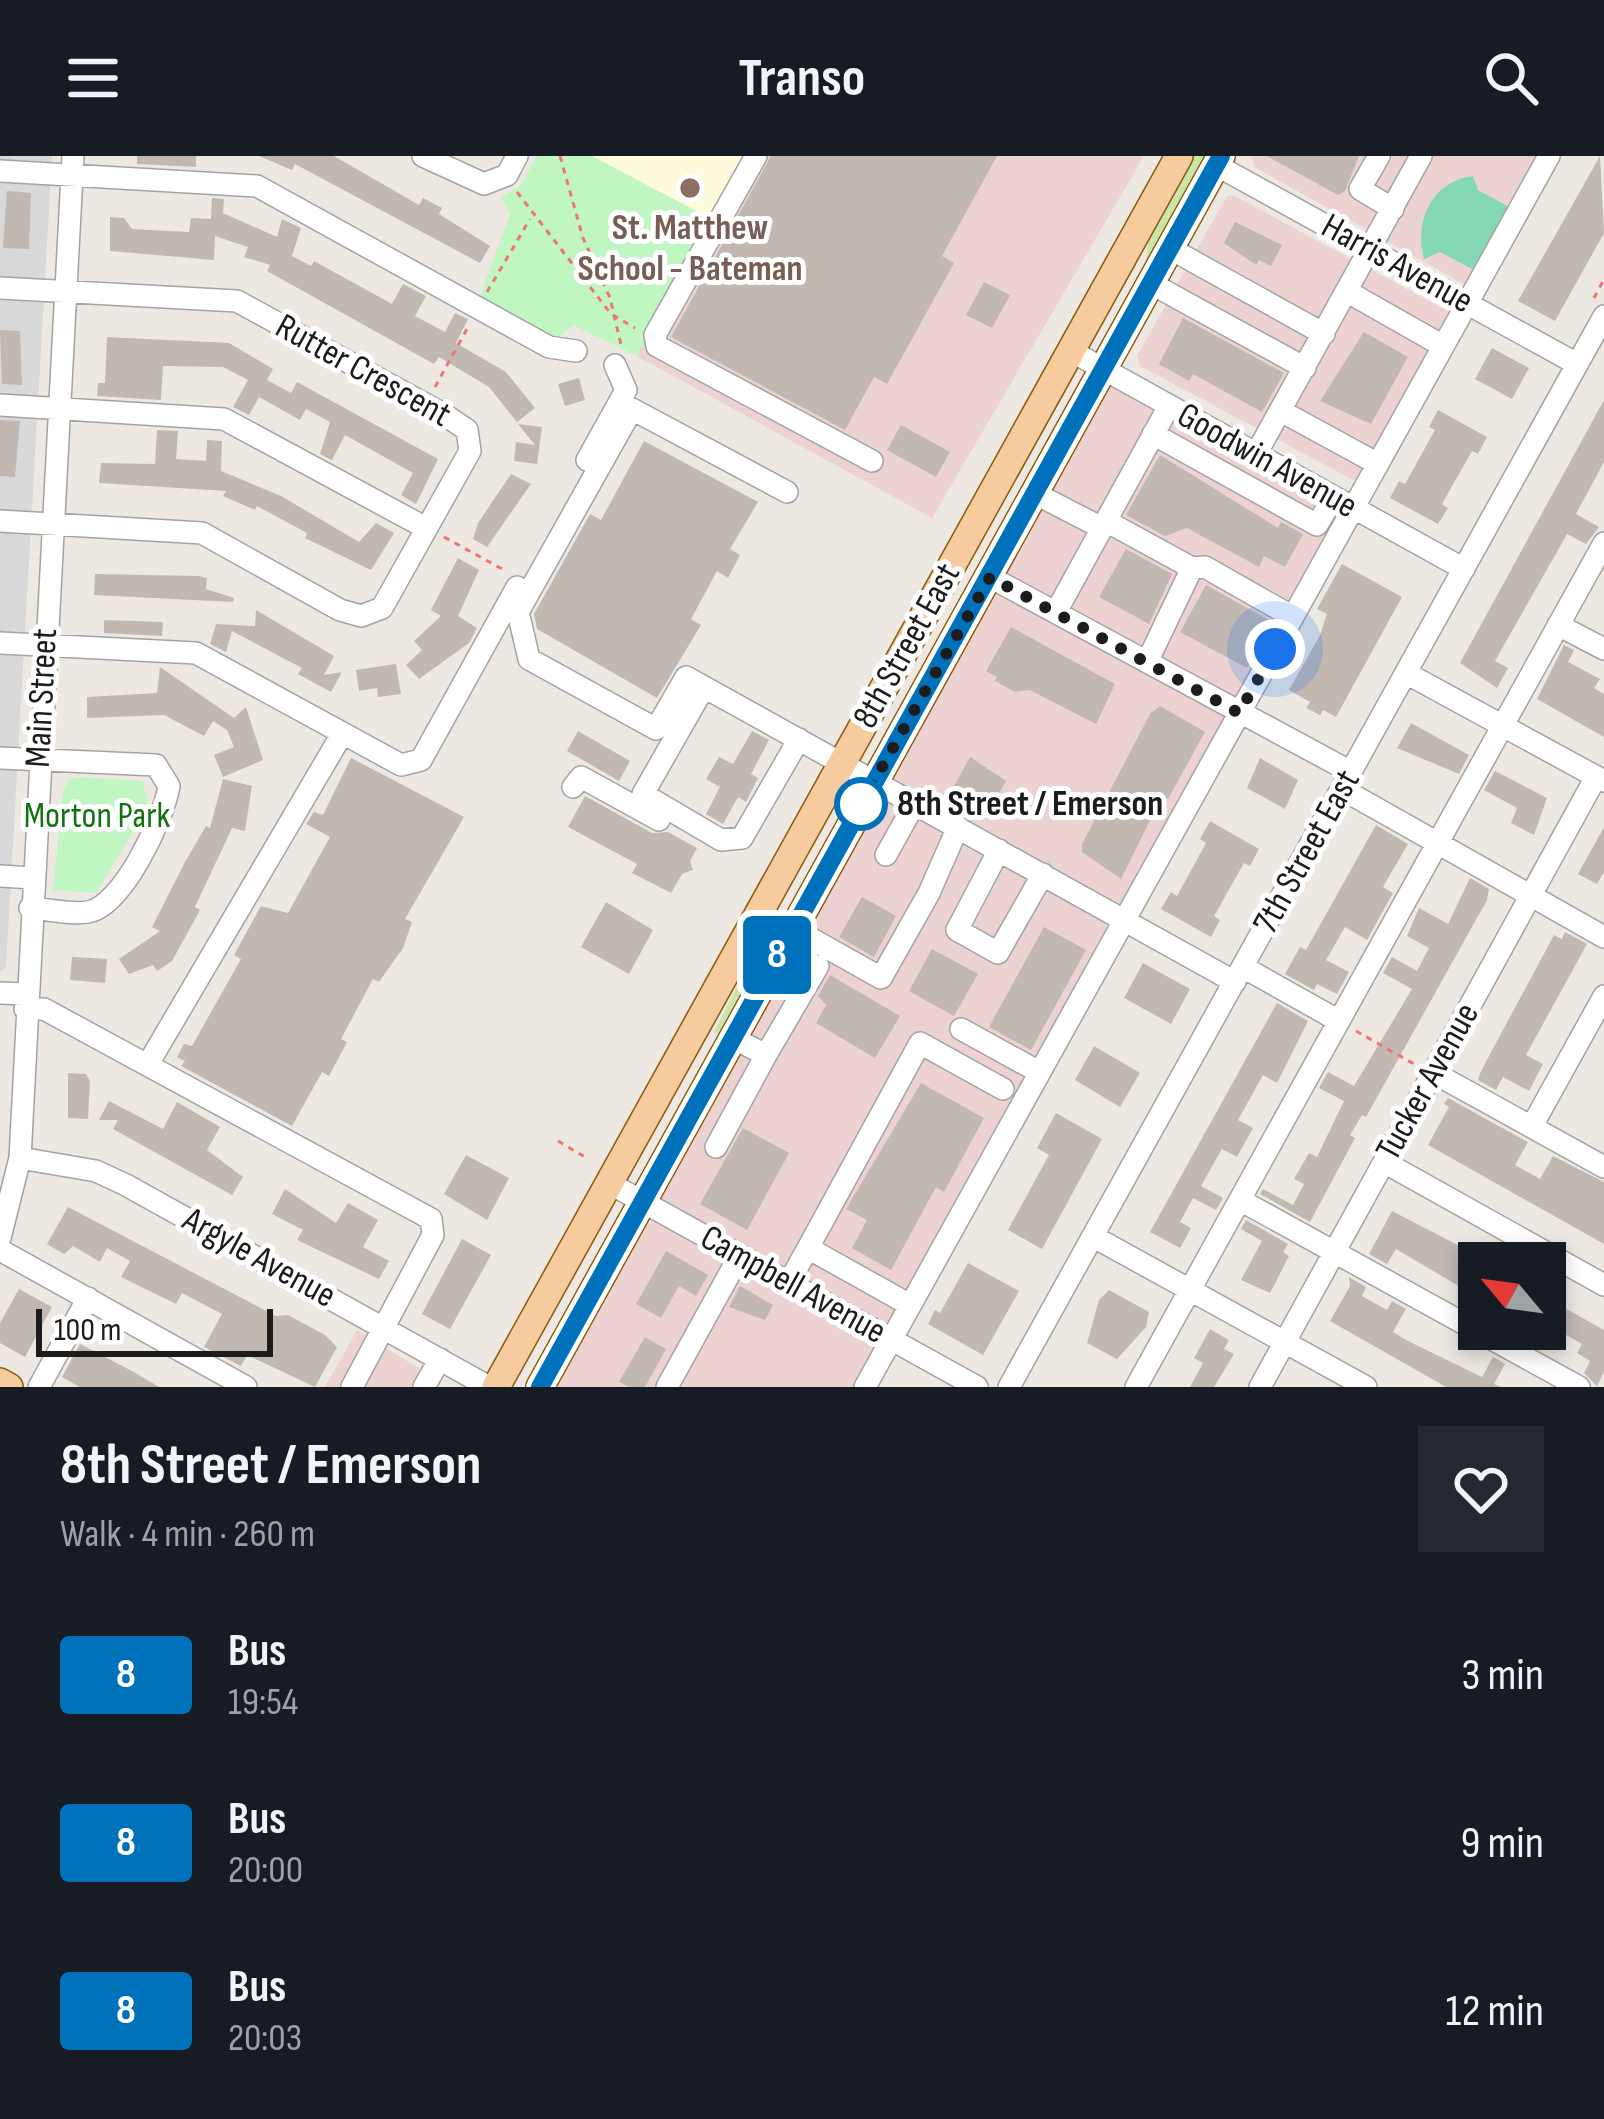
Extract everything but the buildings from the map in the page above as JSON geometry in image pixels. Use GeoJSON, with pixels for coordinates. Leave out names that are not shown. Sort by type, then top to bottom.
{"type":"FeatureCollection","features":[{"type":"Feature","properties":{"kind":"main road","name":"8th Street East"},"geometry":{"type":"LineString","coordinates":[[492,1387],[1179,156]]}},
{"type":"Feature","properties":{"kind":"main road","name":"8th Street East"},"geometry":{"type":"LineString","coordinates":[[540,1387],[1219,160]]}},
{"type":"Feature","properties":{"kind":"main road"},"geometry":{"type":"LineString","coordinates":[[0,1382],[9,1387]]}},
{"type":"Feature","properties":{"kind":"street"},"geometry":{"type":"LineString","coordinates":[[423,156],[484,184],[507,175],[517,156]]}},
{"type":"Feature","properties":{"kind":"street"},"geometry":{"type":"LineString","coordinates":[[756,156],[656,335],[657,346],[872,460]]}},
{"type":"Feature","properties":{"kind":"street"},"geometry":{"type":"LineString","coordinates":[[1379,156],[1360,189],[1393,209]]}},
{"type":"Feature","properties":{"kind":"street"},"geometry":{"type":"LineString","coordinates":[[1256,454],[1421,156]]}},
{"type":"Feature","properties":{"kind":"street"},"geometry":{"type":"LineString","coordinates":[[1317,525],[1378,464],[1549,156]]}},
{"type":"Feature","properties":{"kind":"street","name":"Harris Avenue"},"geometry":{"type":"LineString","coordinates":[[1219,160],[1577,364]]}},
{"type":"Feature","properties":{"kind":"street"},"geometry":{"type":"LineString","coordinates":[[0,171],[72,166],[257,186],[549,347],[576,351]]}},
{"type":"Feature","properties":{"kind":"street","name":"Main Street"},"geometry":{"type":"LineString","coordinates":[[0,1238],[20,1158],[72,166]]}},
{"type":"Feature","properties":{"kind":"street"},"geometry":{"type":"LineString","coordinates":[[1171,249],[1324,334]]}},
{"type":"Feature","properties":{"kind":"street"},"geometry":{"type":"LineString","coordinates":[[1152,284],[1305,368]]}},
{"type":"Feature","properties":{"kind":"street"},"geometry":{"type":"LineString","coordinates":[[0,288],[67,291]]}},
{"type":"Feature","properties":{"kind":"street","name":"Rutter Crescent"},"geometry":{"type":"LineString","coordinates":[[0,521],[202,532],[340,610],[361,616],[382,608],[432,531],[470,451],[466,430],[445,415],[237,301],[67,291]]}},
{"type":"Feature","properties":{"kind":"street"},"geometry":{"type":"LineString","coordinates":[[1348,292],[1443,346]]}},
{"type":"Feature","properties":{"kind":"street","name":"7th Street East"},"geometry":{"type":"LineString","coordinates":[[1009,1387],[1604,316]]}},
{"type":"Feature","properties":{"kind":"street","name":"Goodwin Avenue"},"geometry":{"type":"LineString","coordinates":[[1071,351],[1464,569]]}},
{"type":"Feature","properties":{"kind":"street"},"geometry":{"type":"LineString","coordinates":[[0,644],[196,653],[401,765],[421,760],[626,390],[615,365]]}},
{"type":"Feature","properties":{"kind":"street"},"geometry":{"type":"LineString","coordinates":[[0,404],[224,419],[432,531]]}},
{"type":"Feature","properties":{"kind":"street"},"geometry":{"type":"LineString","coordinates":[[1057,612],[1169,406]]}},
{"type":"Feature","properties":{"kind":"street"},"geometry":{"type":"LineString","coordinates":[[787,493],[632,409],[518,613],[529,659],[656,729],[686,677],[1124,920],[1339,1021]]}},
{"type":"Feature","properties":{"kind":"street"},"geometry":{"type":"LineString","coordinates":[[1280,411],[1378,464]]}},
{"type":"Feature","properties":{"kind":"street"},"geometry":{"type":"LineString","coordinates":[[1154,434],[1338,536]]}},
{"type":"Feature","properties":{"kind":"street"},"geometry":{"type":"LineString","coordinates":[[1210,465],[1225,437]]}},
{"type":"Feature","properties":{"kind":"street"},"geometry":{"type":"LineString","coordinates":[[1036,494],[1192,568],[1205,567],[1293,616]]}},
{"type":"Feature","properties":{"kind":"street"},"geometry":{"type":"LineString","coordinates":[[865,1387],[1338,536],[1342,503]]}},
{"type":"Feature","properties":{"kind":"street"},"geometry":{"type":"LineString","coordinates":[[1136,1387],[1604,543]]}},
{"type":"Feature","properties":{"kind":"street"},"geometry":{"type":"LineString","coordinates":[[1147,662],[1192,568]]}},
{"type":"Feature","properties":{"kind":"street"},"geometry":{"type":"LineString","coordinates":[[990,577],[1239,713],[1438,845],[1604,937]]}},
{"type":"Feature","properties":{"kind":"street"},"geometry":{"type":"LineString","coordinates":[[1558,625],[1604,650]]}},
{"type":"Feature","properties":{"kind":"street"},"geometry":{"type":"LineString","coordinates":[[1406,673],[1600,779]]}},
{"type":"Feature","properties":{"kind":"street"},"geometry":{"type":"LineString","coordinates":[[704,687],[643,794],[721,840],[742,838],[800,739]]}},
{"type":"Feature","properties":{"kind":"street"},"geometry":{"type":"LineString","coordinates":[[148,1064],[342,734]]}},
{"type":"Feature","properties":{"kind":"street"},"geometry":{"type":"LineString","coordinates":[[0,758],[156,765],[170,786],[166,807],[115,899],[91,912],[30,908]]}},
{"type":"Feature","properties":{"kind":"street"},"geometry":{"type":"LineString","coordinates":[[573,787],[581,777],[712,850],[718,859]]}},
{"type":"Feature","properties":{"kind":"street","name":"Tucker Avenue"},"geometry":{"type":"LineString","coordinates":[[1260,1387],[1384,1162],[1428,1071],[1600,779]]}},
{"type":"Feature","properties":{"kind":"street"},"geometry":{"type":"LineString","coordinates":[[886,855],[915,803]]}},
{"type":"Feature","properties":{"kind":"street"},"geometry":{"type":"LineString","coordinates":[[792,928],[881,978],[958,827]]}},
{"type":"Feature","properties":{"kind":"street"},"geometry":{"type":"LineString","coordinates":[[999,850],[957,930],[998,953],[1043,874]]}},
{"type":"Feature","properties":{"kind":"street"},"geometry":{"type":"LineString","coordinates":[[0,876],[33,878]]}},
{"type":"Feature","properties":{"kind":"street"},"geometry":{"type":"LineString","coordinates":[[716,1147],[818,966]]}},
{"type":"Feature","properties":{"kind":"street"},"geometry":{"type":"LineString","coordinates":[[0,993],[44,1009],[431,1220],[433,1235],[352,1387]]}},
{"type":"Feature","properties":{"kind":"street"},"geometry":{"type":"LineString","coordinates":[[1532,1126],[1604,996]]}},
{"type":"Feature","properties":{"kind":"street"},"geometry":{"type":"LineString","coordinates":[[961,1029],[1040,1072]]}},
{"type":"Feature","properties":{"kind":"street"},"geometry":{"type":"LineString","coordinates":[[731,1037],[766,1055]]}},
{"type":"Feature","properties":{"kind":"street"},"geometry":{"type":"LineString","coordinates":[[789,1282],[920,1043],[1003,1089]]}},
{"type":"Feature","properties":{"kind":"street"},"geometry":{"type":"LineString","coordinates":[[1428,1071],[1604,1167]]}},
{"type":"Feature","properties":{"kind":"street"},"geometry":{"type":"LineString","coordinates":[[698,1097],[733,1115]]}},
{"type":"Feature","properties":{"kind":"street","name":"Argyle Avenue"},"geometry":{"type":"LineString","coordinates":[[20,1158],[111,1178],[492,1387]]}},
{"type":"Feature","properties":{"kind":"street"},"geometry":{"type":"LineString","coordinates":[[1384,1162],[1604,1285]]}},
{"type":"Feature","properties":{"kind":"street","name":"Campbell Avenue"},"geometry":{"type":"LineString","coordinates":[[609,1183],[977,1387]]}},
{"type":"Feature","properties":{"kind":"street"},"geometry":{"type":"LineString","coordinates":[[1240,1199],[1579,1387]]}},
{"type":"Feature","properties":{"kind":"street"},"geometry":{"type":"LineString","coordinates":[[1094,1237],[1366,1387]]}},
{"type":"Feature","properties":{"kind":"street"},"geometry":{"type":"LineString","coordinates":[[808,1248],[910,1305]]}},
{"type":"Feature","properties":{"kind":"street"},"geometry":{"type":"LineString","coordinates":[[0,1250],[88,1298],[214,1379],[247,1387]]}},
{"type":"Feature","properties":{"kind":"street"},"geometry":{"type":"LineString","coordinates":[[667,1387],[740,1255]]}},
{"type":"Feature","properties":{"kind":"street"},"geometry":{"type":"LineString","coordinates":[[39,1387],[88,1298]]}},
{"type":"Feature","properties":{"kind":"street"},"geometry":{"type":"LineString","coordinates":[[424,1387],[440,1359]]}},
{"type":"Feature","properties":{"kind":"path"},"geometry":{"type":"LineString","coordinates":[[560,156],[624,356],[615,365]]}},
{"type":"Feature","properties":{"kind":"path"},"geometry":{"type":"LineString","coordinates":[[512,185],[532,218],[611,314],[657,346]]}},
{"type":"Feature","properties":{"kind":"path"},"geometry":{"type":"LineString","coordinates":[[430,394],[532,218]]}},
{"type":"Feature","properties":{"kind":"path"},"geometry":{"type":"LineString","coordinates":[[432,531],[521,579]]}},
{"type":"Feature","properties":{"kind":"path"},"geometry":{"type":"LineString","coordinates":[[1339,1021],[1428,1071]]}},
{"type":"Feature","properties":{"kind":"path"},"geometry":{"type":"LineString","coordinates":[[558,1141],[585,1156]]}},
{"type":"Feature","properties":{"kind":"shaded area"},"geometry":{"type":"Polygon","coordinates":[[[0,156],[52,156],[6,967],[0,972],[0,156]]]}},
{"type":"Feature","properties":{"kind":"shaded area","name":"St. Matthew School - Bateman"},"geometry":{"type":"Polygon","coordinates":[[[592,156],[745,156],[711,219],[592,156]]]}},
{"type":"Feature","properties":{"kind":"shaded area"},"geometry":{"type":"Polygon","coordinates":[[[745,156],[1144,156],[932,518],[637,356],[745,156]]]}},
{"type":"Feature","properties":{"kind":"shaded area"},"geometry":{"type":"Polygon","coordinates":[[[1251,156],[1544,156],[1469,287],[1256,168],[1251,156]]]}},
{"type":"Feature","properties":{"kind":"shaded area"},"geometry":{"type":"Polygon","coordinates":[[[1233,195],[1453,314],[1359,483],[1140,366],[1137,356],[1227,196],[1233,195]]]}},
{"type":"Feature","properties":{"kind":"shaded area"},"geometry":{"type":"Polygon","coordinates":[[[1103,369],[1352,509],[865,1387],[540,1387],[1103,369]]]}},
{"type":"Feature","properties":{"kind":"shaded area"},"geometry":{"type":"Polygon","coordinates":[[[357,1330],[441,1382],[438,1387],[325,1387],[357,1330]]]}},
{"type":"Feature","properties":{"kind":"green space"},"geometry":{"type":"Polygon","coordinates":[[[537,156],[592,156],[711,219],[637,356],[573,325],[549,347],[476,308],[510,214],[501,197],[520,186],[537,156]]]}},
{"type":"Feature","properties":{"kind":"green space"},"geometry":{"type":"Polygon","coordinates":[[[1192,156],[1204,156],[1146,262],[1149,235],[1192,156]]]}},
{"type":"Feature","properties":{"kind":"green space"},"geometry":{"type":"Polygon","coordinates":[[[1473,176],[1478,190],[1509,207],[1474,270],[1440,252],[1424,259],[1422,231],[1429,206],[1446,186],[1473,176]]]}},
{"type":"Feature","properties":{"kind":"green space","name":"Morton Park"},"geometry":{"type":"Polygon","coordinates":[[[69,779],[142,781],[149,805],[96,893],[53,890],[63,793],[69,779]]]}},
{"type":"Feature","properties":{"kind":"green space"},"geometry":{"type":"Polygon","coordinates":[[[781,899],[768,941],[718,1034],[714,1032],[781,899]]]}},
{"type":"Feature","properties":{"kind":"bus line","name":"8"},"geometry":{"type":"LineString","coordinates":[[540,1387],[1221,156]]}},
{"type":"Feature","properties":{"kind":"place","name":"St. Matthew School - Bateman"},"geometry":{"type":"Point","coordinates":[690,188]}},
{"type":"Feature","properties":{"kind":"place","name":"8th Street / Emerson"},"geometry":{"type":"Point","coordinates":[861,804]}},
{"type":"Feature","properties":{"kind":"route"},"geometry":{"type":"LineString","coordinates":[[861,804],[990,577],[1239,713],[1275,649]]}}]}
